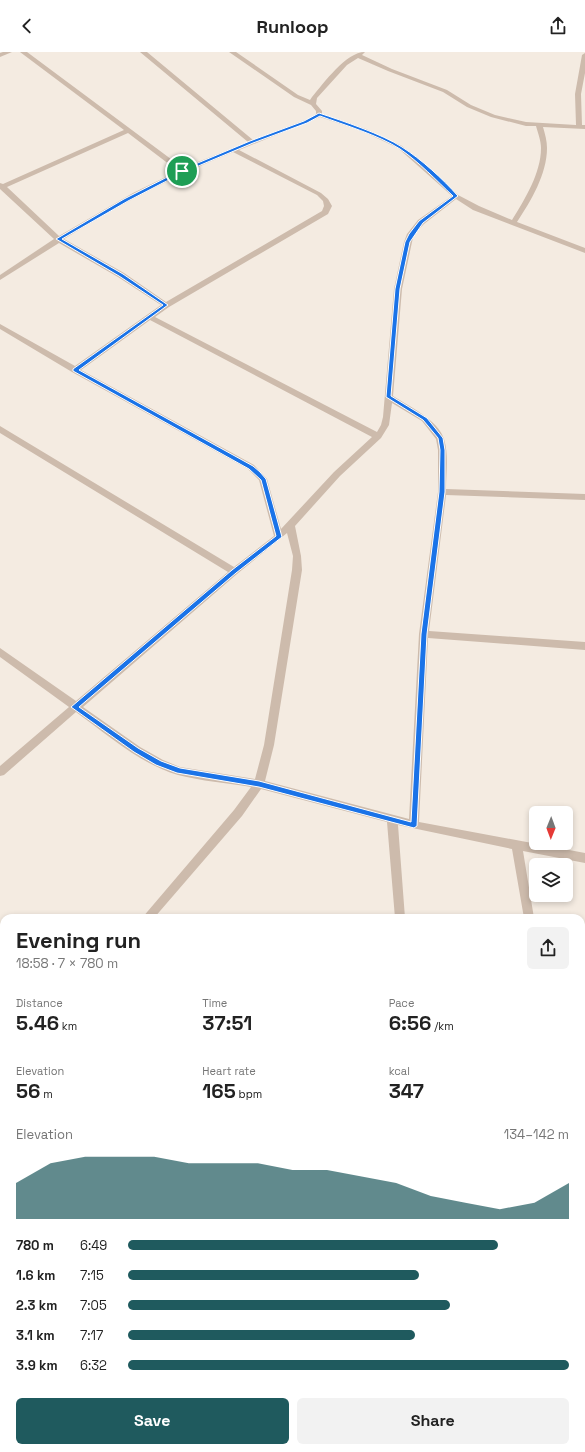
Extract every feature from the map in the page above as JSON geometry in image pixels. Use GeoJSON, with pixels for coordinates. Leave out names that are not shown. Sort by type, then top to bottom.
{"type":"FeatureCollection","features":[{"type":"Feature","properties":{"kind":"street"},"geometry":{"type":"LineString","coordinates":[[0,55],[9,52]]}},
{"type":"Feature","properties":{"kind":"street"},"geometry":{"type":"LineString","coordinates":[[23,52],[130,130],[182,171]]}},
{"type":"Feature","properties":{"kind":"street"},"geometry":{"type":"LineString","coordinates":[[143,52],[252,142]]}},
{"type":"Feature","properties":{"kind":"street"},"geometry":{"type":"LineString","coordinates":[[232,52],[296,96],[313,104],[319,111],[319,115]]}},
{"type":"Feature","properties":{"kind":"street"},"geometry":{"type":"LineString","coordinates":[[313,104],[312,101],[317,94],[345,64],[360,53],[390,70],[445,91],[480,111],[506,119],[539,125],[582,127],[578,94],[585,55]]}},
{"type":"Feature","properties":{"kind":"street"},"geometry":{"type":"LineString","coordinates":[[0,278],[58,239],[126,200],[182,171],[252,142],[306,122],[319,115],[364,130],[400,147],[456,196],[476,208],[585,251]]}},
{"type":"Feature","properties":{"kind":"street"},"geometry":{"type":"LineString","coordinates":[[513,223],[530,194],[542,157],[544,145],[539,125]]}},
{"type":"Feature","properties":{"kind":"street"},"geometry":{"type":"LineString","coordinates":[[130,130],[1,186],[58,239],[121,275],[166,305]]}},
{"type":"Feature","properties":{"kind":"street"},"geometry":{"type":"LineString","coordinates":[[75,370],[166,305],[326,212],[328,206],[326,200],[319,194],[234,150]]}},
{"type":"Feature","properties":{"kind":"street"},"geometry":{"type":"LineString","coordinates":[[0,772],[234,572],[280,537],[336,474],[378,436],[385,425],[398,289],[408,242],[411,234],[421,222],[456,196]]}},
{"type":"Feature","properties":{"kind":"street"},"geometry":{"type":"LineString","coordinates":[[149,317],[378,436]]}},
{"type":"Feature","properties":{"kind":"street"},"geometry":{"type":"LineString","coordinates":[[0,326],[258,473],[263,479],[280,537]]}},
{"type":"Feature","properties":{"kind":"street"},"geometry":{"type":"LineString","coordinates":[[388,397],[425,419],[440,438],[442,450],[442,492],[424,634],[414,826]]}},
{"type":"Feature","properties":{"kind":"street"},"geometry":{"type":"LineString","coordinates":[[0,429],[234,572]]}},
{"type":"Feature","properties":{"kind":"street"},"geometry":{"type":"LineString","coordinates":[[442,492],[585,497]]}},
{"type":"Feature","properties":{"kind":"street"},"geometry":{"type":"LineString","coordinates":[[150,914],[238,813],[259,784],[269,745],[297,570],[297,556],[290,525]]}},
{"type":"Feature","properties":{"kind":"street"},"geometry":{"type":"LineString","coordinates":[[424,634],[585,646]]}},
{"type":"Feature","properties":{"kind":"street"},"geometry":{"type":"LineString","coordinates":[[0,652],[136,750],[159,763],[179,771],[259,784],[414,826],[585,858]]}},
{"type":"Feature","properties":{"kind":"street"},"geometry":{"type":"LineString","coordinates":[[392,820],[400,914]]}},
{"type":"Feature","properties":{"kind":"street"},"geometry":{"type":"LineString","coordinates":[[517,845],[528,914]]}},
{"type":"Feature","properties":{"kind":"route"},"geometry":{"type":"LineString","coordinates":[[319,115],[364,130],[400,147],[456,196],[421,222],[411,234],[408,242],[401,269],[394,320],[388,397],[425,419],[440,438],[442,450],[442,492],[424,634],[414,826],[259,784],[179,771],[159,763],[136,750],[75,707],[234,572],[280,537],[263,479],[258,473],[75,370],[166,305],[121,275],[58,239],[126,200],[182,171],[252,142],[306,122],[319,115]]}}]}
